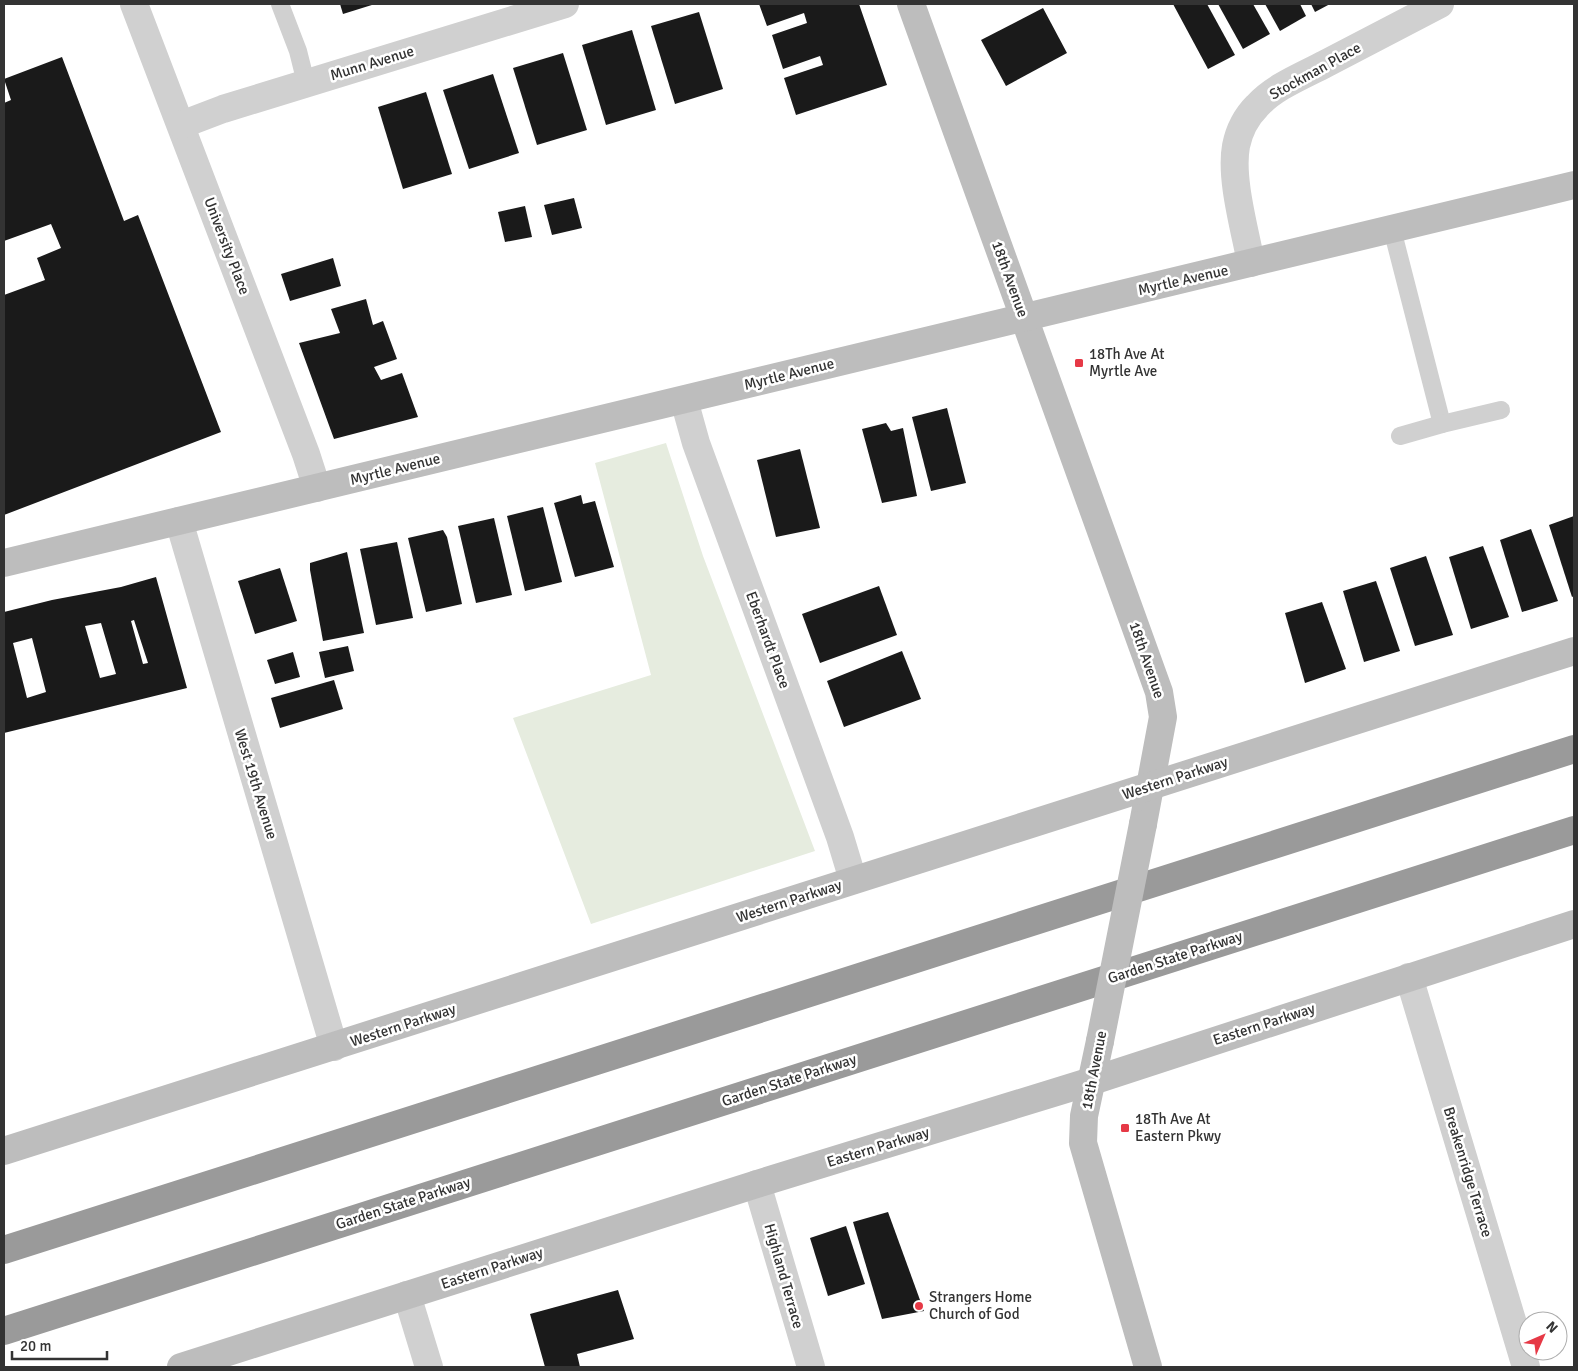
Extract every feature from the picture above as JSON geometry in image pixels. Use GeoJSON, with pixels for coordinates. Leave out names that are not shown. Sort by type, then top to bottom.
{"type":"FeatureCollection","features":[{"type":"Feature","properties":{"kind":"highway"},"geometry":{"type":"LineString","coordinates":[[4,1250],[1574,749]]}},
{"type":"Feature","properties":{"kind":"highway","name":"Garden State Parkway"},"geometry":{"type":"LineString","coordinates":[[4,1331],[1574,830]]}},
{"type":"Feature","properties":{"kind":"main road","name":"18th Avenue"},"geometry":{"type":"LineString","coordinates":[[911,4],[1159,692],[1163,717],[1084,1116],[1083,1143],[1148,1367]]}},
{"type":"Feature","properties":{"kind":"main road","name":"Myrtle Avenue"},"geometry":{"type":"LineString","coordinates":[[4,563],[1574,186]]}},
{"type":"Feature","properties":{"kind":"main road","name":"Western Parkway"},"geometry":{"type":"LineString","coordinates":[[4,1151],[1574,651]]}},
{"type":"Feature","properties":{"kind":"main road","name":"Eastern Parkway"},"geometry":{"type":"LineString","coordinates":[[181,1367],[756,1184],[1092,1081],[1409,976],[1574,924]]}},
{"type":"Feature","properties":{"kind":"street","name":"University Place"},"geometry":{"type":"LineString","coordinates":[[134,4],[302,444],[317,488]]}},
{"type":"Feature","properties":{"kind":"street","name":"Munn Avenue"},"geometry":{"type":"LineString","coordinates":[[181,125],[223,109],[565,4]]}},
{"type":"Feature","properties":{"kind":"street","name":"Stockman Place"},"geometry":{"type":"LineString","coordinates":[[1251,263],[1235,168],[1236,147],[1241,129],[1248,116],[1258,105],[1288,84],[1440,4]]}},
{"type":"Feature","properties":{"kind":"street","name":"Eberhardt Place"},"geometry":{"type":"LineString","coordinates":[[684,400],[696,442],[840,837],[853,880]]}},
{"type":"Feature","properties":{"kind":"street","name":"West 19th Avenue"},"geometry":{"type":"LineString","coordinates":[[180,521],[193,571],[334,1047]]}},
{"type":"Feature","properties":{"kind":"street","name":"Breakenridge Terrace"},"geometry":{"type":"LineString","coordinates":[[1409,976],[1526,1367]]}},
{"type":"Feature","properties":{"kind":"street","name":"Highland Terrace"},"geometry":{"type":"LineString","coordinates":[[756,1184],[811,1367]]}},
{"type":"Feature","properties":{"kind":"street"},"geometry":{"type":"LineString","coordinates":[[408,1295],[429,1367]]}},
{"type":"Feature","properties":{"kind":"lane"},"geometry":{"type":"LineString","coordinates":[[280,4],[298,50],[306,83]]}},
{"type":"Feature","properties":{"kind":"lane"},"geometry":{"type":"LineString","coordinates":[[1392,229],[1442,424]]}},
{"type":"Feature","properties":{"kind":"lane"},"geometry":{"type":"LineString","coordinates":[[1400,436],[1501,410]]}},
{"type":"Feature","properties":{"kind":"shaded area"},"geometry":{"type":"Polygon","coordinates":[[[666,443],[703,556],[815,851],[591,924],[513,718],[651,675],[595,463],[666,443]]]}},
{"type":"Feature","properties":{"kind":"building"},"geometry":{"type":"Polygon","coordinates":[[[340,4],[375,4],[343,14],[340,4]]]}},
{"type":"Feature","properties":{"kind":"building"},"geometry":{"type":"Polygon","coordinates":[[[759,4],[859,4],[887,85],[796,115],[784,78],[823,65],[820,56],[783,69],[772,35],[807,23],[804,13],[767,26],[759,4]]]}},
{"type":"Feature","properties":{"kind":"building"},"geometry":{"type":"Polygon","coordinates":[[[1173,4],[1207,4],[1235,55],[1208,69],[1173,4]]]}},
{"type":"Feature","properties":{"kind":"building"},"geometry":{"type":"Polygon","coordinates":[[[1218,4],[1253,4],[1270,34],[1243,49],[1218,4]]]}},
{"type":"Feature","properties":{"kind":"building"},"geometry":{"type":"Polygon","coordinates":[[[1265,4],[1300,4],[1306,16],[1280,31],[1265,4]]]}},
{"type":"Feature","properties":{"kind":"building"},"geometry":{"type":"Polygon","coordinates":[[[1311,4],[1330,4],[1315,12],[1311,4]]]}},
{"type":"Feature","properties":{"kind":"building"},"geometry":{"type":"Polygon","coordinates":[[[1043,8],[1067,53],[1006,86],[981,40],[1043,8]]]}},
{"type":"Feature","properties":{"kind":"building"},"geometry":{"type":"Polygon","coordinates":[[[699,12],[723,89],[675,104],[651,26],[699,12]]]}},
{"type":"Feature","properties":{"kind":"building"},"geometry":{"type":"Polygon","coordinates":[[[632,30],[656,110],[606,125],[582,45],[632,30]]]}},
{"type":"Feature","properties":{"kind":"building"},"geometry":{"type":"Polygon","coordinates":[[[563,53],[587,130],[537,145],[513,68],[563,53]]]}},
{"type":"Feature","properties":{"kind":"building"},"geometry":{"type":"Polygon","coordinates":[[[62,57],[124,221],[138,215],[221,432],[4,515],[4,295],[45,280],[37,258],[61,248],[51,224],[4,241],[4,103],[11,100],[4,79],[62,57]]]}},
{"type":"Feature","properties":{"kind":"building"},"geometry":{"type":"Polygon","coordinates":[[[493,74],[519,153],[469,169],[443,90],[493,74]]]}},
{"type":"Feature","properties":{"kind":"building"},"geometry":{"type":"Polygon","coordinates":[[[426,92],[452,174],[403,189],[378,107],[426,92]]]}},
{"type":"Feature","properties":{"kind":"building"},"geometry":{"type":"Polygon","coordinates":[[[574,198],[582,228],[552,235],[544,205],[574,198]]]}},
{"type":"Feature","properties":{"kind":"building"},"geometry":{"type":"Polygon","coordinates":[[[525,206],[532,237],[505,242],[498,212],[525,206]]]}},
{"type":"Feature","properties":{"kind":"building"},"geometry":{"type":"Polygon","coordinates":[[[333,258],[341,286],[290,301],[281,274],[333,258]]]}},
{"type":"Feature","properties":{"kind":"building"},"geometry":{"type":"Polygon","coordinates":[[[366,299],[373,325],[383,321],[397,359],[374,367],[381,380],[402,373],[418,417],[334,439],[299,343],[340,333],[331,309],[366,299]]]}},
{"type":"Feature","properties":{"kind":"building"},"geometry":{"type":"Polygon","coordinates":[[[947,408],[966,483],[931,491],[912,417],[947,408]]]}},
{"type":"Feature","properties":{"kind":"building"},"geometry":{"type":"Polygon","coordinates":[[[886,423],[891,431],[903,428],[917,496],[882,503],[862,429],[886,423]]]}},
{"type":"Feature","properties":{"kind":"building"},"geometry":{"type":"Polygon","coordinates":[[[800,449],[820,528],[776,537],[757,460],[800,449]]]}},
{"type":"Feature","properties":{"kind":"building"},"geometry":{"type":"Polygon","coordinates":[[[581,495],[583,504],[595,501],[614,567],[575,577],[554,503],[581,495]]]}},
{"type":"Feature","properties":{"kind":"building"},"geometry":{"type":"Polygon","coordinates":[[[543,507],[562,582],[525,591],[507,516],[543,507]]]}},
{"type":"Feature","properties":{"kind":"building"},"geometry":{"type":"Polygon","coordinates":[[[1574,516],[1574,596],[1572,597],[1549,525],[1574,516]]]}},
{"type":"Feature","properties":{"kind":"building"},"geometry":{"type":"Polygon","coordinates":[[[494,518],[512,595],[476,603],[458,526],[494,518]]]}},
{"type":"Feature","properties":{"kind":"building"},"geometry":{"type":"Polygon","coordinates":[[[1531,529],[1558,601],[1522,612],[1500,540],[1531,529]]]}},
{"type":"Feature","properties":{"kind":"building"},"geometry":{"type":"Polygon","coordinates":[[[443,530],[447,537],[462,604],[426,612],[408,538],[443,530]]]}},
{"type":"Feature","properties":{"kind":"building"},"geometry":{"type":"Polygon","coordinates":[[[397,542],[413,618],[376,625],[360,549],[397,542]]]}},
{"type":"Feature","properties":{"kind":"building"},"geometry":{"type":"Polygon","coordinates":[[[1483,546],[1509,617],[1471,629],[1449,557],[1483,546]]]}},
{"type":"Feature","properties":{"kind":"building"},"geometry":{"type":"Polygon","coordinates":[[[347,552],[364,633],[323,641],[310,563],[347,552]]]}},
{"type":"Feature","properties":{"kind":"building"},"geometry":{"type":"Polygon","coordinates":[[[1426,556],[1453,635],[1415,646],[1390,568],[1426,556]]]}},
{"type":"Feature","properties":{"kind":"building"},"geometry":{"type":"Polygon","coordinates":[[[280,568],[297,621],[255,634],[238,581],[280,568]]]}},
{"type":"Feature","properties":{"kind":"building"},"geometry":{"type":"Polygon","coordinates":[[[156,577],[187,688],[4,733],[4,612],[52,600],[121,587],[156,577]],[[134,620],[131,621],[143,664],[148,663],[134,620]],[[101,623],[85,626],[100,678],[116,674],[101,623]],[[32,638],[13,643],[27,698],[46,692],[32,638]]]}},
{"type":"Feature","properties":{"kind":"building"},"geometry":{"type":"Polygon","coordinates":[[[1376,581],[1400,651],[1364,662],[1343,591],[1376,581]]]}},
{"type":"Feature","properties":{"kind":"building"},"geometry":{"type":"Polygon","coordinates":[[[879,586],[897,635],[820,663],[802,614],[879,586]]]}},
{"type":"Feature","properties":{"kind":"building"},"geometry":{"type":"Polygon","coordinates":[[[1322,602],[1346,669],[1305,683],[1285,613],[1322,602]]]}},
{"type":"Feature","properties":{"kind":"building"},"geometry":{"type":"Polygon","coordinates":[[[348,646],[354,671],[325,678],[319,652],[348,646]]]}},
{"type":"Feature","properties":{"kind":"building"},"geometry":{"type":"Polygon","coordinates":[[[902,651],[921,699],[844,727],[827,681],[902,651]]]}},
{"type":"Feature","properties":{"kind":"building"},"geometry":{"type":"Polygon","coordinates":[[[293,652],[300,677],[275,684],[267,660],[293,652]]]}},
{"type":"Feature","properties":{"kind":"building"},"geometry":{"type":"Polygon","coordinates":[[[334,680],[343,709],[280,728],[271,698],[334,680]]]}},
{"type":"Feature","properties":{"kind":"building"},"geometry":{"type":"Polygon","coordinates":[[[888,1212],[924,1311],[882,1319],[853,1222],[888,1212]]]}},
{"type":"Feature","properties":{"kind":"building"},"geometry":{"type":"Polygon","coordinates":[[[846,1226],[865,1284],[828,1296],[810,1238],[846,1226]]]}},
{"type":"Feature","properties":{"kind":"building"},"geometry":{"type":"Polygon","coordinates":[[[618,1290],[634,1339],[577,1354],[580,1367],[545,1367],[530,1314],[618,1290]]]}},
{"type":"Feature","properties":{"kind":"place","name":"18Th Ave At Myrtle Ave"},"geometry":{"type":"Point","coordinates":[1079,363]}},
{"type":"Feature","properties":{"kind":"place","name":"18Th Ave At Eastern Pkwy"},"geometry":{"type":"Point","coordinates":[1125,1128]}},
{"type":"Feature","properties":{"kind":"place","name":"Strangers Home Church of God"},"geometry":{"type":"Point","coordinates":[919,1306]}}]}
